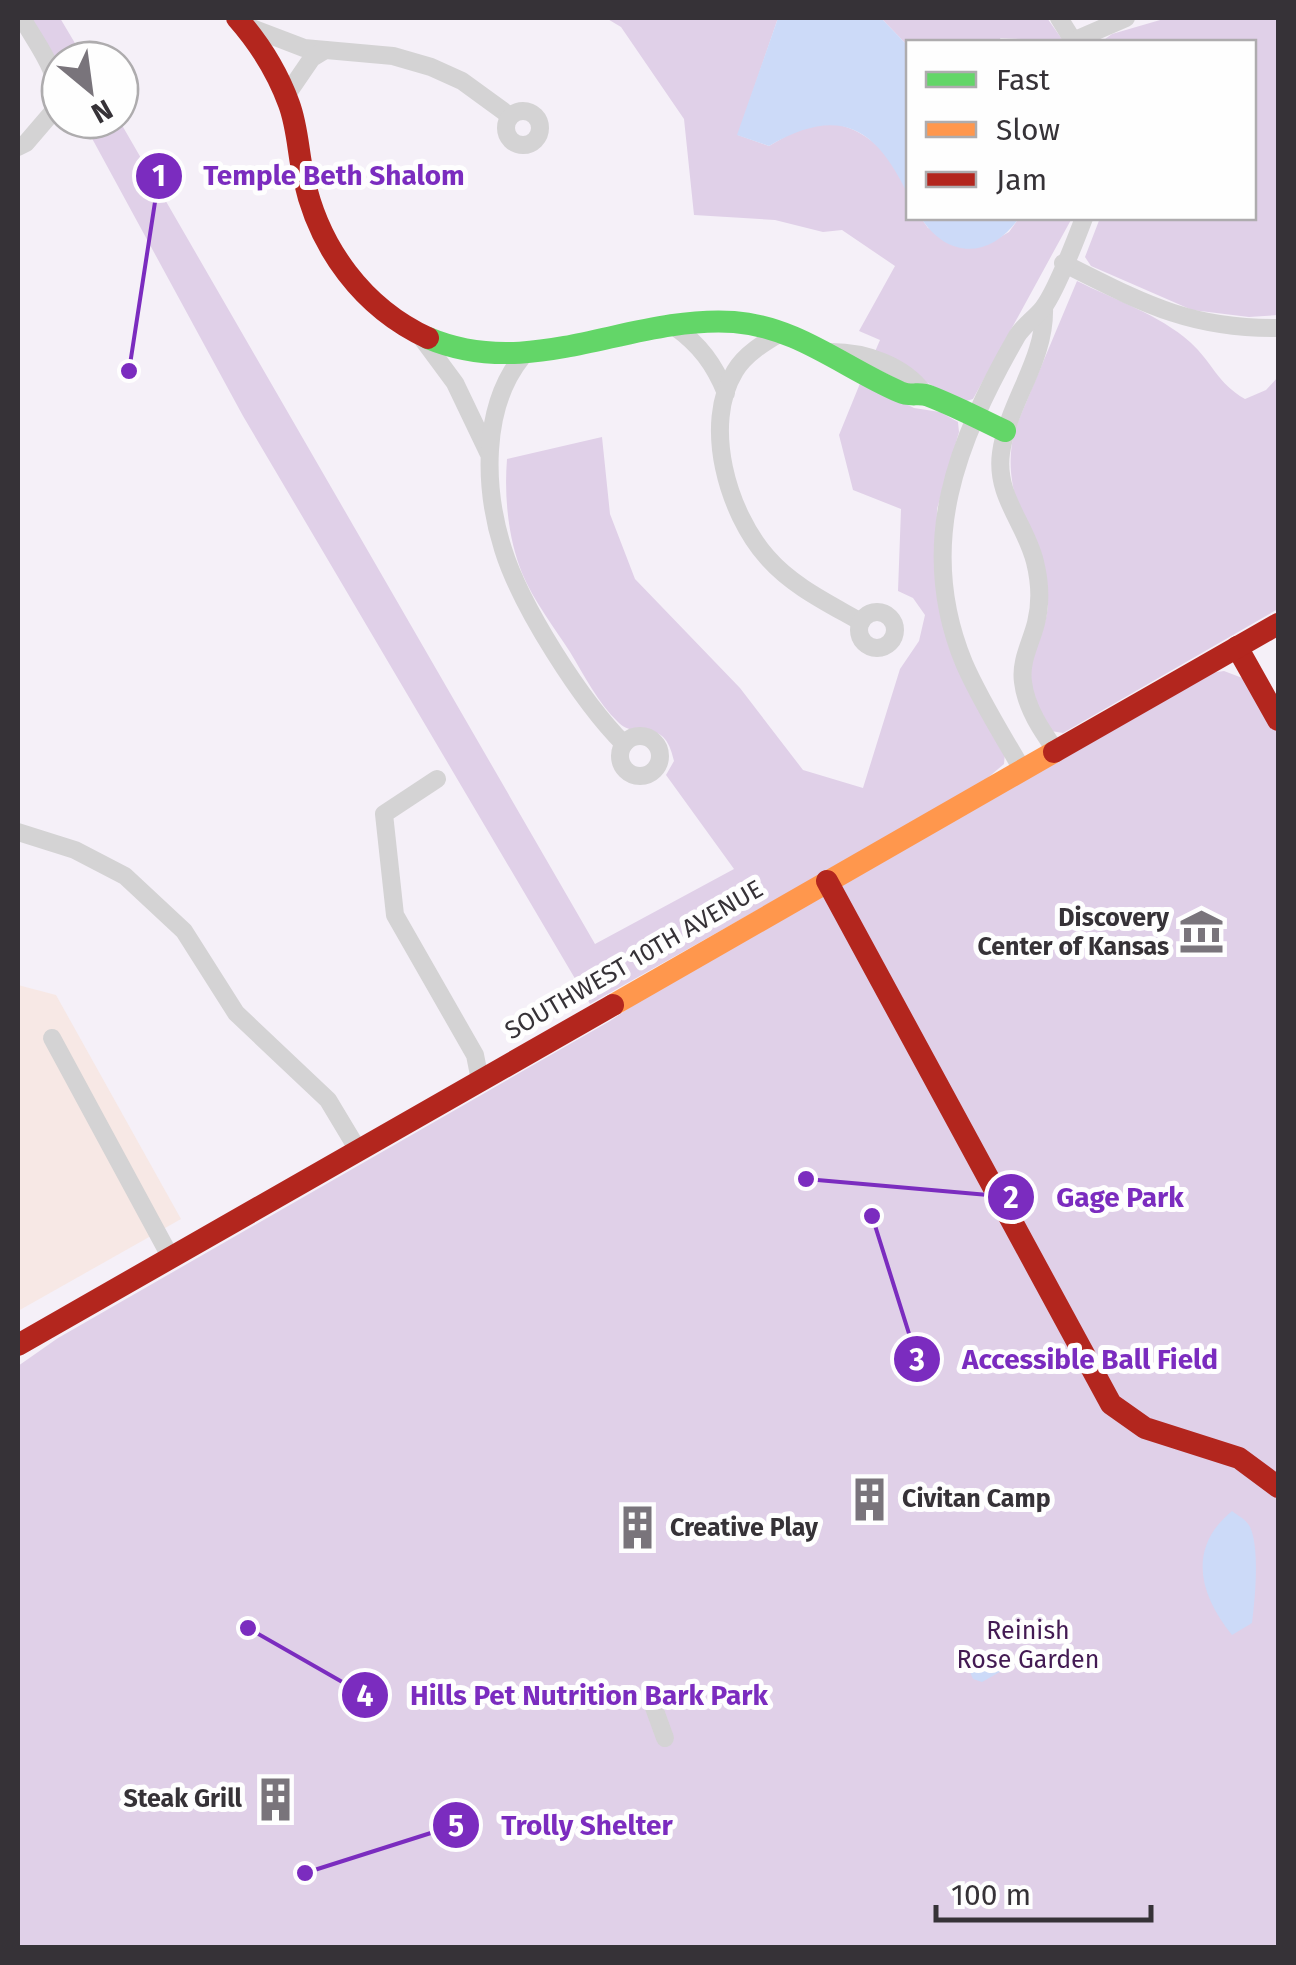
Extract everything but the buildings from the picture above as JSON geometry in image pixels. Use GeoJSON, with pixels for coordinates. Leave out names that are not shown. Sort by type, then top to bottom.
{"type":"FeatureCollection","features":[{"type":"Feature","properties":{"kind":"street"},"geometry":{"type":"LineString","coordinates":[[18,148],[56,108],[57,80],[22,18]]}},
{"type":"Feature","properties":{"kind":"street"},"geometry":{"type":"LineString","coordinates":[[1059,18],[1073,40]]}},
{"type":"Feature","properties":{"kind":"street"},"geometry":{"type":"LineString","coordinates":[[1078,40],[1126,18]]}},
{"type":"Feature","properties":{"kind":"street"},"geometry":{"type":"LineString","coordinates":[[240,21],[304,48],[393,56],[431,67],[462,82],[510,116]]}},
{"type":"Feature","properties":{"kind":"street"},"geometry":{"type":"LineString","coordinates":[[240,21],[261,46],[286,96],[294,118],[308,198],[330,249],[366,295],[421,337],[489,355],[522,356],[552,354],[675,327],[736,322],[782,332],[831,352],[850,367],[905,396],[924,393],[1006,431]]}},
{"type":"Feature","properties":{"kind":"street"},"geometry":{"type":"LineString","coordinates":[[286,96],[312,58],[325,50]]}},
{"type":"Feature","properties":{"kind":"street"},"geometry":{"type":"LineString","coordinates":[[1022,771],[966,668],[949,618],[942,560],[946,508],[959,454],[976,417],[1020,331],[1044,307],[1083,220]]}},
{"type":"Feature","properties":{"kind":"street"},"geometry":{"type":"LineString","coordinates":[[1064,263],[1132,298],[1200,323],[1278,328]]}},
{"type":"Feature","properties":{"kind":"street"},"geometry":{"type":"LineString","coordinates":[[1044,307],[1045,333],[1000,456],[1007,503],[1032,553],[1040,592],[1022,682],[1035,718],[1056,751]]}},
{"type":"Feature","properties":{"kind":"street"},"geometry":{"type":"LineString","coordinates":[[675,327],[710,360],[726,393]]}},
{"type":"Feature","properties":{"kind":"street"},"geometry":{"type":"LineString","coordinates":[[782,332],[746,357],[726,393],[722,455],[728,485],[750,536],[782,573],[861,622]]}},
{"type":"Feature","properties":{"kind":"street"},"geometry":{"type":"LineString","coordinates":[[421,337],[455,383],[490,457]]}},
{"type":"Feature","properties":{"kind":"street"},"geometry":{"type":"LineString","coordinates":[[522,356],[500,389],[494,410],[490,457],[497,527],[511,572],[595,714],[624,744]]}},
{"type":"Feature","properties":{"kind":"street","name":"SOUTHWEST 10TH AVENUE"},"geometry":{"type":"LineString","coordinates":[[18,1345],[1278,624]]}},
{"type":"Feature","properties":{"kind":"street"},"geometry":{"type":"LineString","coordinates":[[1237,648],[1278,720]]}},
{"type":"Feature","properties":{"kind":"street"},"geometry":{"type":"LineString","coordinates":[[437,779],[384,814],[395,915],[476,1055],[480,1080]]}},
{"type":"Feature","properties":{"kind":"street"},"geometry":{"type":"LineString","coordinates":[[18,832],[75,850],[125,876],[184,931],[236,1014],[328,1100],[358,1150]]}},
{"type":"Feature","properties":{"kind":"street"},"geometry":{"type":"LineString","coordinates":[[827,881],[1111,1404],[1149,1432],[1226,1452],[1263,1473],[1278,1487]]}},
{"type":"Feature","properties":{"kind":"street"},"geometry":{"type":"LineString","coordinates":[[52,1038],[170,1258]]}},
{"type":"Feature","properties":{"kind":"street"},"geometry":{"type":"LineString","coordinates":[[653,1705],[665,1738]]}},
{"type":"Feature","properties":{"kind":"shaded area"},"geometry":{"type":"Polygon","coordinates":[[[18,985],[56,995],[181,1219],[18,1311],[18,985]]]}},
{"type":"Feature","properties":{"kind":"green space"},"geometry":{"type":"Polygon","coordinates":[[[29,18],[60,18],[73,40],[41,40],[29,18]]]}},
{"type":"Feature","properties":{"kind":"green space"},"geometry":{"type":"Polygon","coordinates":[[[606,18],[778,18],[738,135],[769,146],[812,125],[828,123],[858,132],[884,152],[902,179],[906,189],[906,220],[922,220],[928,228],[986,245],[1009,232],[1018,220],[1071,220],[973,399],[963,402],[874,354],[880,340],[859,331],[895,266],[842,230],[823,232],[775,220],[694,215],[684,119],[621,27],[606,18]]]}},
{"type":"Feature","properties":{"kind":"green space"},"geometry":{"type":"Polygon","coordinates":[[[881,18],[1047,18],[1063,40],[906,40],[906,44],[881,18]]]}},
{"type":"Feature","properties":{"kind":"green space"},"geometry":{"type":"Polygon","coordinates":[[[1167,18],[1278,18],[1278,315],[1249,317],[1192,310],[1091,266],[1085,257],[1099,220],[1256,220],[1256,40],[1104,40],[1167,18]]]}},
{"type":"Feature","properties":{"kind":"green space"},"geometry":{"type":"Polygon","coordinates":[[[93,140],[131,140],[595,944],[734,869],[666,775],[674,761],[664,737],[618,722],[532,593],[517,560],[510,531],[507,459],[602,437],[610,514],[635,579],[740,688],[803,770],[863,788],[900,669],[919,641],[925,615],[913,598],[898,591],[901,509],[853,490],[839,435],[861,381],[914,408],[940,412],[958,422],[959,432],[937,509],[936,582],[1005,753],[1004,764],[978,786],[590,1004],[243,416],[93,140]]]}},
{"type":"Feature","properties":{"kind":"green space"},"geometry":{"type":"Polygon","coordinates":[[[1077,281],[1178,332],[1245,399],[1266,390],[1278,377],[1278,609],[1063,733],[1051,731],[1029,684],[1046,619],[1047,592],[1014,493],[1011,452],[1015,429],[1077,281]]]}},
{"type":"Feature","properties":{"kind":"green space","name":"Reinish Rose Garden"},"geometry":{"type":"Polygon","coordinates":[[[1224,671],[1245,679],[1278,734],[1278,1947],[18,1948],[18,1366],[58,1338],[610,1021],[657,989],[1210,673],[1224,671]]]}},
{"type":"Feature","properties":{"kind":"water"},"geometry":{"type":"Polygon","coordinates":[[[778,18],[881,18],[906,44],[906,191],[882,152],[852,129],[835,125],[815,127],[769,146],[737,135],[778,18]]]}},
{"type":"Feature","properties":{"kind":"water"},"geometry":{"type":"Polygon","coordinates":[[[923,220],[1017,220],[996,241],[970,249],[956,247],[932,232],[923,220]]]}},
{"type":"Feature","properties":{"kind":"water"},"geometry":{"type":"Polygon","coordinates":[[[1232,1511],[1250,1527],[1256,1574],[1252,1623],[1232,1635],[1212,1604],[1203,1572],[1208,1540],[1232,1511]]]}},
{"type":"Feature","properties":{"kind":"water"},"geometry":{"type":"Polygon","coordinates":[[[1002,1649],[1013,1654],[1012,1665],[982,1682],[973,1679],[973,1665],[1002,1649]]]}},
{"type":"Feature","properties":{"kind":"traffic: fast"},"geometry":{"type":"LineString","coordinates":[[428,338],[467,350],[505,353],[581,344],[695,322],[757,325],[800,340],[900,392],[929,396],[1005,431]]}},
{"type":"Feature","properties":{"kind":"traffic: slow"},"geometry":{"type":"LineString","coordinates":[[613,1005],[1054,752]]}},
{"type":"Feature","properties":{"kind":"traffic: jam"},"geometry":{"type":"LineString","coordinates":[[237,18],[267,58],[284,92],[311,204],[333,252],[364,293],[428,338]]}},
{"type":"Feature","properties":{"kind":"traffic: jam"},"geometry":{"type":"LineString","coordinates":[[1054,752],[1278,624]]}},
{"type":"Feature","properties":{"kind":"traffic: jam"},"geometry":{"type":"LineString","coordinates":[[1237,647],[1278,720]]}},
{"type":"Feature","properties":{"kind":"traffic: jam"},"geometry":{"type":"LineString","coordinates":[[827,881],[1111,1404],[1145,1428],[1239,1458],[1278,1487]]}},
{"type":"Feature","properties":{"kind":"traffic: jam"},"geometry":{"type":"LineString","coordinates":[[18,1345],[613,1005]]}},
{"type":"Feature","properties":{"kind":"place","name":"Temple Beth Shalom"},"geometry":{"type":"Point","coordinates":[129,371]}},
{"type":"Feature","properties":{"kind":"place","name":"Discovery Center of Kansas"},"geometry":{"type":"Point","coordinates":[1202,932]}},
{"type":"Feature","properties":{"kind":"place","name":"Gage Park"},"geometry":{"type":"Point","coordinates":[806,1179]}},
{"type":"Feature","properties":{"kind":"place","name":"Accessible Ball Field"},"geometry":{"type":"Point","coordinates":[872,1216]}},
{"type":"Feature","properties":{"kind":"place","name":"Civitan Camp"},"geometry":{"type":"Point","coordinates":[869,1499]}},
{"type":"Feature","properties":{"kind":"place","name":"Creative Play"},"geometry":{"type":"Point","coordinates":[637,1528]}},
{"type":"Feature","properties":{"kind":"place","name":"Hills Pet Nutrition Bark Park"},"geometry":{"type":"Point","coordinates":[248,1628]}},
{"type":"Feature","properties":{"kind":"place","name":"Steak Grill"},"geometry":{"type":"Point","coordinates":[275,1799]}},
{"type":"Feature","properties":{"kind":"place","name":"Trolly Shelter"},"geometry":{"type":"Point","coordinates":[305,1873]}}]}
